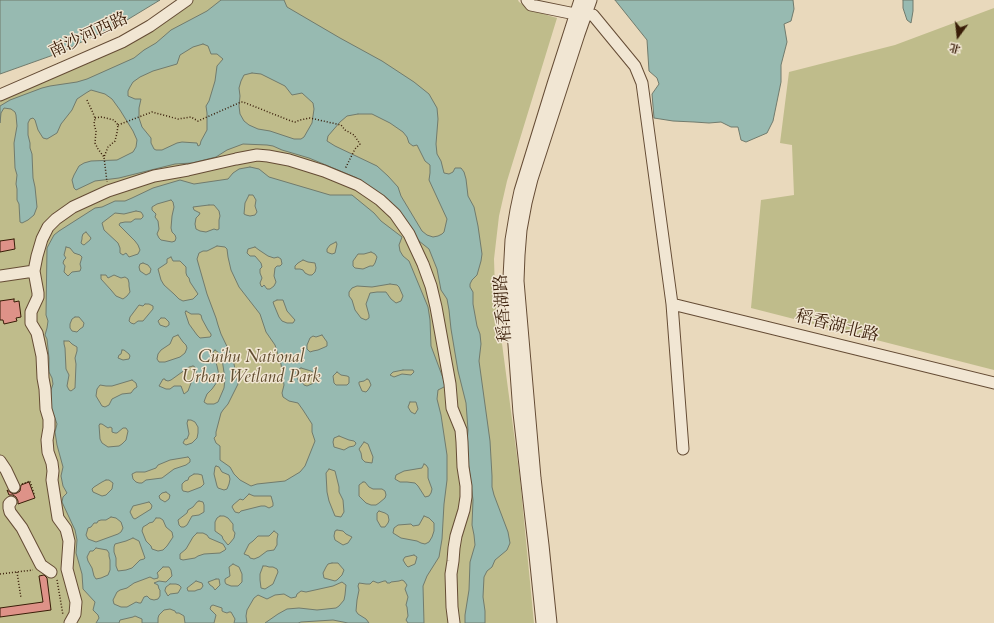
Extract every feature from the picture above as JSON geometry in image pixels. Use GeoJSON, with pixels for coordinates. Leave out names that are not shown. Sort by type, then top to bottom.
{"type":"FeatureCollection","features":[{"type":"Feature","properties":{"kind":"street","name":"南沙河西路"},"geometry":{"type":"LineString","coordinates":[[0,95],[122,42],[150,26],[187,0]]}},
{"type":"Feature","properties":{"kind":"street"},"geometry":{"type":"LineString","coordinates":[[527,0],[531,5],[593,15],[635,66],[642,83],[672,304],[683,449]]}},
{"type":"Feature","properties":{"kind":"street","name":"稻香湖路"},"geometry":{"type":"LineString","coordinates":[[551,623],[544,545],[534,470],[518,282],[519,255],[521,230],[526,203],[581,14],[580,0]]}},
{"type":"Feature","properties":{"kind":"street","name":"稻香湖路"},"geometry":{"type":"LineString","coordinates":[[542,623],[519,413],[509,277],[511,240],[520,191],[552,84],[581,14],[591,0]]}},
{"type":"Feature","properties":{"kind":"street"},"geometry":{"type":"LineString","coordinates":[[67,620],[75,614],[76,602],[67,569],[69,541],[66,528],[58,518],[52,480],[52,463],[48,452],[47,440],[49,419],[46,409],[46,393],[43,378],[42,356],[37,333],[31,323],[30,312],[36,301],[38,293],[34,272],[42,239],[48,227],[56,218],[73,207],[101,194],[154,176],[236,159],[268,156],[289,160],[324,171],[358,185],[396,214],[409,234],[423,264],[431,286],[436,307],[450,384],[452,408],[461,430],[463,467],[466,486],[464,510],[456,536],[451,574],[454,623]]}},
{"type":"Feature","properties":{"kind":"street"},"geometry":{"type":"LineString","coordinates":[[0,276],[34,272]]}},
{"type":"Feature","properties":{"kind":"street","name":"稻香湖北路"},"geometry":{"type":"LineString","coordinates":[[672,304],[994,383]]}},
{"type":"Feature","properties":{"kind":"street"},"geometry":{"type":"LineString","coordinates":[[0,461],[14,487]]}},
{"type":"Feature","properties":{"kind":"street"},"geometry":{"type":"LineString","coordinates":[[10,502],[10,512],[25,532],[41,565],[51,572]]}},
{"type":"Feature","properties":{"kind":"path"},"geometry":{"type":"LineString","coordinates":[[87,100],[95,118],[95,143],[104,158],[107,181]]}},
{"type":"Feature","properties":{"kind":"path"},"geometry":{"type":"LineString","coordinates":[[118,124],[152,112],[180,120],[190,117],[198,121],[240,102],[245,102],[295,122],[310,118],[341,125],[345,130],[354,135],[360,143],[360,145],[356,147],[342,174]]}},
{"type":"Feature","properties":{"kind":"path"},"geometry":{"type":"LineString","coordinates":[[95,118],[101,117],[114,120],[118,124]]}},
{"type":"Feature","properties":{"kind":"path"},"geometry":{"type":"LineString","coordinates":[[104,158],[108,147],[114,141],[118,124]]}},
{"type":"Feature","properties":{"kind":"path"},"geometry":{"type":"LineString","coordinates":[[0,574],[33,570]]}},
{"type":"Feature","properties":{"kind":"path"},"geometry":{"type":"LineString","coordinates":[[17,572],[21,598]]}},
{"type":"Feature","properties":{"kind":"path"},"geometry":{"type":"LineString","coordinates":[[51,572],[57,580],[67,620]]}},
{"type":"Feature","properties":{"kind":"green space","name":"Cuihu National Urban Wetland Park"},"geometry":{"type":"Polygon","coordinates":[[[193,0],[518,0],[531,9],[557,18],[507,181],[499,216],[494,259],[495,291],[520,479],[534,623],[0,623],[0,100],[169,18],[193,0]]]}},
{"type":"Feature","properties":{"kind":"green space"},"geometry":{"type":"Polygon","coordinates":[[[994,8],[994,370],[751,308],[761,200],[794,195],[792,145],[780,143],[789,72],[895,45],[994,8]]]}},
{"type":"Feature","properties":{"kind":"water"},"geometry":{"type":"Polygon","coordinates":[[[0,0],[160,0],[127,20],[59,53],[0,74],[0,0]]]}},
{"type":"Feature","properties":{"kind":"water"},"geometry":{"type":"Polygon","coordinates":[[[221,0],[284,0],[287,7],[382,61],[414,82],[429,94],[437,108],[437,154],[441,161],[444,173],[449,174],[453,172],[455,168],[461,168],[464,172],[468,196],[474,207],[478,226],[482,254],[477,275],[472,280],[470,287],[473,292],[473,304],[480,334],[481,344],[479,361],[490,441],[492,487],[508,532],[510,543],[507,550],[495,560],[492,567],[487,571],[484,577],[483,597],[485,623],[465,623],[469,590],[470,562],[475,545],[472,525],[473,500],[467,453],[468,430],[466,403],[458,371],[447,299],[441,290],[437,269],[429,249],[419,241],[415,235],[357,178],[309,158],[273,146],[243,144],[227,150],[216,157],[192,163],[175,164],[119,178],[95,181],[76,190],[72,180],[79,166],[91,161],[117,160],[133,152],[136,147],[137,140],[133,131],[112,99],[105,94],[91,90],[77,99],[72,110],[61,124],[57,133],[47,139],[43,138],[38,130],[35,120],[33,118],[30,119],[28,123],[28,135],[32,154],[33,178],[37,207],[34,215],[22,223],[20,222],[19,204],[17,200],[17,175],[15,168],[14,143],[17,126],[16,115],[11,109],[4,108],[1,113],[0,123],[0,106],[10,100],[42,88],[87,79],[134,58],[156,43],[171,30],[207,11],[221,0]],[[203,44],[193,47],[180,55],[177,64],[153,71],[140,77],[133,82],[128,91],[128,96],[135,99],[141,99],[139,118],[142,127],[151,138],[151,143],[156,150],[162,150],[182,142],[197,143],[198,146],[200,145],[207,130],[206,106],[215,81],[217,66],[223,59],[217,54],[211,54],[208,46],[203,44]],[[252,73],[244,75],[239,88],[239,106],[240,114],[244,121],[258,129],[270,131],[294,139],[301,139],[304,137],[312,123],[314,109],[313,103],[302,93],[292,95],[285,86],[261,74],[252,73]],[[372,114],[347,116],[328,136],[327,141],[377,166],[398,187],[401,196],[422,231],[433,237],[442,234],[444,232],[447,219],[429,180],[430,165],[425,161],[417,145],[413,146],[409,143],[403,132],[390,123],[372,114]]]}},
{"type":"Feature","properties":{"kind":"water"},"geometry":{"type":"Polygon","coordinates":[[[615,0],[793,0],[794,9],[791,21],[784,24],[787,42],[781,65],[781,82],[773,121],[767,133],[746,142],[741,140],[738,127],[731,127],[721,122],[709,123],[673,121],[654,118],[652,94],[659,84],[657,78],[649,71],[647,40],[615,0]]]}},
{"type":"Feature","properties":{"kind":"water"},"geometry":{"type":"Polygon","coordinates":[[[903,0],[913,0],[911,23],[907,20],[903,8],[903,0]]]}},
{"type":"Feature","properties":{"kind":"water"},"geometry":{"type":"Polygon","coordinates":[[[250,167],[259,169],[269,177],[330,195],[352,195],[374,213],[381,221],[402,237],[399,245],[400,251],[409,261],[428,307],[431,346],[446,386],[438,390],[437,399],[447,455],[447,480],[442,539],[439,557],[427,576],[423,586],[424,623],[408,623],[406,620],[408,616],[406,605],[408,597],[405,589],[407,585],[402,580],[390,583],[387,583],[386,581],[378,583],[373,581],[370,584],[359,583],[356,611],[369,623],[348,623],[333,620],[298,623],[265,623],[287,609],[299,608],[317,610],[336,608],[344,600],[346,585],[342,582],[333,586],[306,592],[301,591],[296,597],[291,598],[284,594],[275,595],[267,599],[258,595],[254,598],[247,610],[247,623],[234,623],[235,619],[231,612],[224,612],[222,611],[222,608],[213,605],[210,609],[216,615],[214,623],[185,623],[184,616],[170,609],[164,610],[159,615],[158,623],[142,623],[142,619],[135,616],[120,620],[119,623],[96,623],[99,618],[93,610],[95,602],[83,589],[82,574],[76,553],[77,540],[75,530],[62,502],[63,497],[67,493],[63,486],[61,476],[63,467],[55,432],[57,424],[51,410],[51,390],[53,384],[49,372],[47,339],[45,335],[48,321],[46,315],[47,248],[54,235],[95,208],[102,207],[115,201],[125,201],[153,188],[180,180],[194,184],[228,179],[239,169],[250,167]],[[249,195],[245,203],[244,214],[250,216],[255,215],[257,212],[255,206],[256,200],[253,195],[249,195]],[[171,200],[152,207],[152,210],[156,214],[155,217],[158,221],[159,229],[157,234],[159,238],[161,240],[172,242],[175,241],[176,238],[171,228],[174,207],[173,202],[171,200]],[[214,205],[193,207],[194,210],[200,213],[196,218],[196,229],[200,231],[206,232],[219,229],[219,211],[214,205]],[[136,211],[124,214],[115,213],[102,223],[104,230],[118,243],[120,253],[123,255],[126,253],[129,257],[138,254],[140,250],[138,245],[119,225],[120,223],[141,219],[143,215],[141,212],[136,211]],[[86,232],[83,234],[81,243],[84,245],[91,238],[86,232]],[[336,242],[330,245],[327,249],[327,252],[332,254],[335,253],[336,242]],[[217,246],[199,253],[197,259],[221,334],[233,359],[238,384],[228,404],[221,413],[216,436],[214,438],[216,443],[220,446],[220,460],[230,467],[240,480],[251,486],[285,481],[300,472],[305,466],[315,441],[312,432],[312,424],[298,403],[289,401],[283,397],[282,393],[284,385],[281,364],[275,345],[266,332],[260,314],[239,287],[231,270],[227,249],[225,247],[217,246]],[[66,247],[64,255],[66,258],[63,263],[65,266],[64,272],[68,276],[72,272],[80,271],[82,257],[74,253],[70,248],[66,247]],[[255,247],[248,249],[247,253],[250,256],[255,256],[261,263],[261,286],[262,287],[264,285],[267,289],[270,289],[276,282],[274,276],[275,268],[282,264],[281,259],[278,257],[274,258],[268,256],[255,247]],[[371,252],[358,254],[353,261],[353,266],[355,268],[363,269],[373,266],[377,257],[371,252]],[[171,257],[167,259],[167,263],[158,269],[164,285],[183,301],[193,299],[198,294],[187,276],[186,267],[180,261],[173,261],[171,257]],[[303,260],[295,266],[295,269],[303,270],[305,273],[312,275],[316,268],[315,263],[303,260]],[[143,263],[140,264],[140,271],[146,275],[150,273],[151,269],[148,265],[143,263]],[[101,275],[101,279],[116,296],[123,299],[130,292],[128,279],[114,275],[108,278],[106,275],[101,275]],[[390,284],[372,287],[357,286],[352,288],[349,292],[349,296],[355,310],[361,318],[366,320],[369,318],[366,304],[370,293],[386,292],[396,303],[401,301],[403,296],[397,285],[390,284]],[[283,300],[273,302],[279,317],[282,321],[293,323],[295,320],[287,311],[283,300]],[[145,304],[143,306],[139,305],[130,317],[129,321],[134,324],[138,321],[143,321],[153,309],[153,306],[149,304],[145,304]],[[186,311],[189,324],[197,335],[200,338],[210,337],[211,334],[201,315],[191,314],[186,311]],[[75,317],[72,319],[70,328],[72,331],[77,332],[83,327],[84,323],[79,317],[75,317]],[[161,318],[158,321],[160,325],[166,327],[169,325],[169,322],[165,318],[161,318]],[[178,335],[173,337],[170,344],[158,354],[157,359],[159,362],[165,362],[180,357],[185,353],[187,348],[186,345],[178,335]],[[322,335],[316,337],[313,336],[310,338],[307,349],[310,352],[318,350],[327,346],[327,342],[322,335]],[[64,341],[66,369],[69,375],[67,386],[71,391],[75,388],[75,358],[77,347],[69,341],[64,341]],[[122,350],[118,358],[123,360],[129,359],[129,354],[122,350]],[[215,350],[213,353],[219,375],[217,382],[207,394],[204,402],[207,404],[214,404],[218,402],[224,388],[225,379],[222,359],[219,353],[215,350]],[[189,367],[171,380],[168,381],[163,379],[159,386],[170,389],[174,386],[181,386],[184,394],[188,391],[196,376],[195,367],[189,367]],[[301,368],[297,372],[298,380],[302,381],[304,385],[307,386],[315,381],[313,372],[301,368]],[[413,370],[393,372],[390,375],[394,377],[402,374],[411,375],[414,372],[413,370]],[[337,372],[333,376],[334,383],[336,385],[347,385],[349,383],[349,377],[347,376],[341,375],[337,372]],[[367,379],[359,382],[362,391],[366,392],[371,385],[367,379]],[[132,380],[112,386],[100,385],[97,389],[96,396],[102,406],[105,407],[109,405],[112,399],[122,394],[131,393],[137,387],[136,383],[132,380]],[[410,402],[408,407],[411,412],[415,414],[418,409],[416,402],[410,402]],[[188,420],[187,423],[189,434],[183,443],[186,445],[192,443],[197,438],[198,427],[195,422],[191,420],[188,420]],[[100,424],[100,439],[102,443],[108,447],[119,446],[126,440],[128,431],[126,428],[123,428],[115,433],[112,432],[112,428],[108,428],[100,424]],[[339,436],[334,438],[334,447],[344,450],[354,446],[356,443],[339,436]],[[364,442],[359,449],[362,459],[365,462],[372,463],[373,457],[368,444],[364,442]],[[188,457],[170,460],[145,472],[136,472],[132,474],[133,479],[136,482],[142,483],[146,480],[162,478],[174,469],[186,465],[190,462],[190,459],[188,457]],[[424,464],[422,468],[404,471],[396,475],[395,479],[400,482],[415,483],[425,497],[429,496],[431,493],[432,489],[428,478],[428,468],[424,464]],[[216,466],[214,474],[217,486],[218,488],[224,490],[227,489],[229,484],[229,475],[222,472],[219,467],[216,466]],[[329,469],[326,473],[329,501],[335,516],[341,517],[344,512],[343,500],[339,492],[335,471],[329,469]],[[194,474],[189,477],[188,480],[182,484],[183,491],[188,492],[201,487],[204,484],[202,475],[194,474]],[[109,480],[102,482],[92,489],[93,492],[102,496],[106,495],[112,489],[113,483],[109,480]],[[363,482],[359,485],[359,496],[366,503],[376,505],[385,498],[385,491],[382,489],[373,489],[363,482]],[[166,492],[159,496],[160,499],[165,502],[169,499],[170,495],[166,492]],[[249,494],[243,500],[240,499],[233,505],[232,507],[235,512],[239,513],[241,511],[261,506],[269,508],[273,506],[271,496],[254,496],[249,494]],[[149,502],[133,506],[130,512],[135,519],[151,509],[152,506],[149,502]],[[197,502],[178,520],[181,527],[187,525],[192,516],[199,515],[204,512],[203,502],[197,502]],[[379,511],[377,513],[377,520],[381,527],[385,527],[388,523],[388,515],[379,511]],[[220,516],[215,522],[215,531],[222,536],[228,545],[234,538],[235,533],[233,530],[233,524],[228,518],[220,516]],[[424,516],[419,525],[398,525],[394,528],[393,533],[401,538],[425,544],[429,542],[432,537],[434,523],[429,518],[424,516]],[[111,517],[94,523],[88,528],[86,535],[88,539],[96,542],[118,534],[123,528],[121,522],[116,518],[111,517]],[[156,518],[153,522],[143,527],[142,531],[146,541],[152,549],[158,551],[163,550],[173,537],[172,532],[166,527],[163,520],[160,518],[156,518]],[[274,531],[269,536],[258,536],[249,544],[244,554],[254,559],[267,551],[274,550],[277,545],[278,534],[274,531]],[[335,531],[335,540],[343,545],[348,543],[352,537],[343,531],[335,531]],[[197,533],[186,549],[180,554],[180,559],[195,558],[204,554],[220,553],[226,549],[223,544],[209,538],[207,535],[197,533]],[[133,538],[115,544],[114,552],[116,566],[118,571],[132,568],[140,560],[145,558],[139,541],[133,538]],[[96,548],[93,551],[90,551],[87,557],[96,579],[108,575],[110,570],[110,560],[107,550],[96,548]],[[414,555],[405,557],[403,560],[408,567],[415,564],[417,557],[414,555]],[[338,563],[328,564],[323,573],[324,578],[335,581],[342,575],[344,570],[338,563]],[[233,564],[229,567],[230,576],[225,579],[226,584],[238,586],[242,582],[242,574],[239,567],[233,564]],[[263,566],[260,574],[261,588],[265,589],[273,584],[278,572],[277,569],[263,566]],[[163,567],[157,573],[158,578],[154,579],[150,577],[117,592],[113,600],[114,604],[121,607],[127,607],[136,602],[141,603],[144,597],[147,596],[150,599],[158,599],[160,596],[160,590],[158,585],[154,583],[159,581],[166,582],[172,576],[171,570],[169,567],[163,567]],[[219,579],[208,582],[215,590],[220,585],[219,579]],[[196,581],[187,588],[188,591],[201,589],[203,586],[202,583],[196,581]],[[170,584],[166,587],[165,591],[168,596],[170,594],[178,593],[181,587],[176,584],[170,584]]]}},
{"type":"Feature","properties":{"kind":"building"},"geometry":{"type":"Polygon","coordinates":[[[14,239],[15,249],[0,252],[0,241],[14,239]]]}},
{"type":"Feature","properties":{"kind":"building"},"geometry":{"type":"Polygon","coordinates":[[[14,299],[14,302],[19,301],[21,317],[16,318],[17,321],[4,324],[3,320],[0,320],[0,301],[14,299]]]}},
{"type":"Feature","properties":{"kind":"building"},"geometry":{"type":"Polygon","coordinates":[[[29,482],[35,498],[18,504],[16,497],[9,495],[7,490],[13,494],[17,493],[20,491],[21,485],[29,482]]]}},
{"type":"Feature","properties":{"kind":"building"},"geometry":{"type":"Polygon","coordinates":[[[44,575],[47,578],[51,610],[0,617],[0,608],[43,602],[39,576],[44,575]]]}}]}
